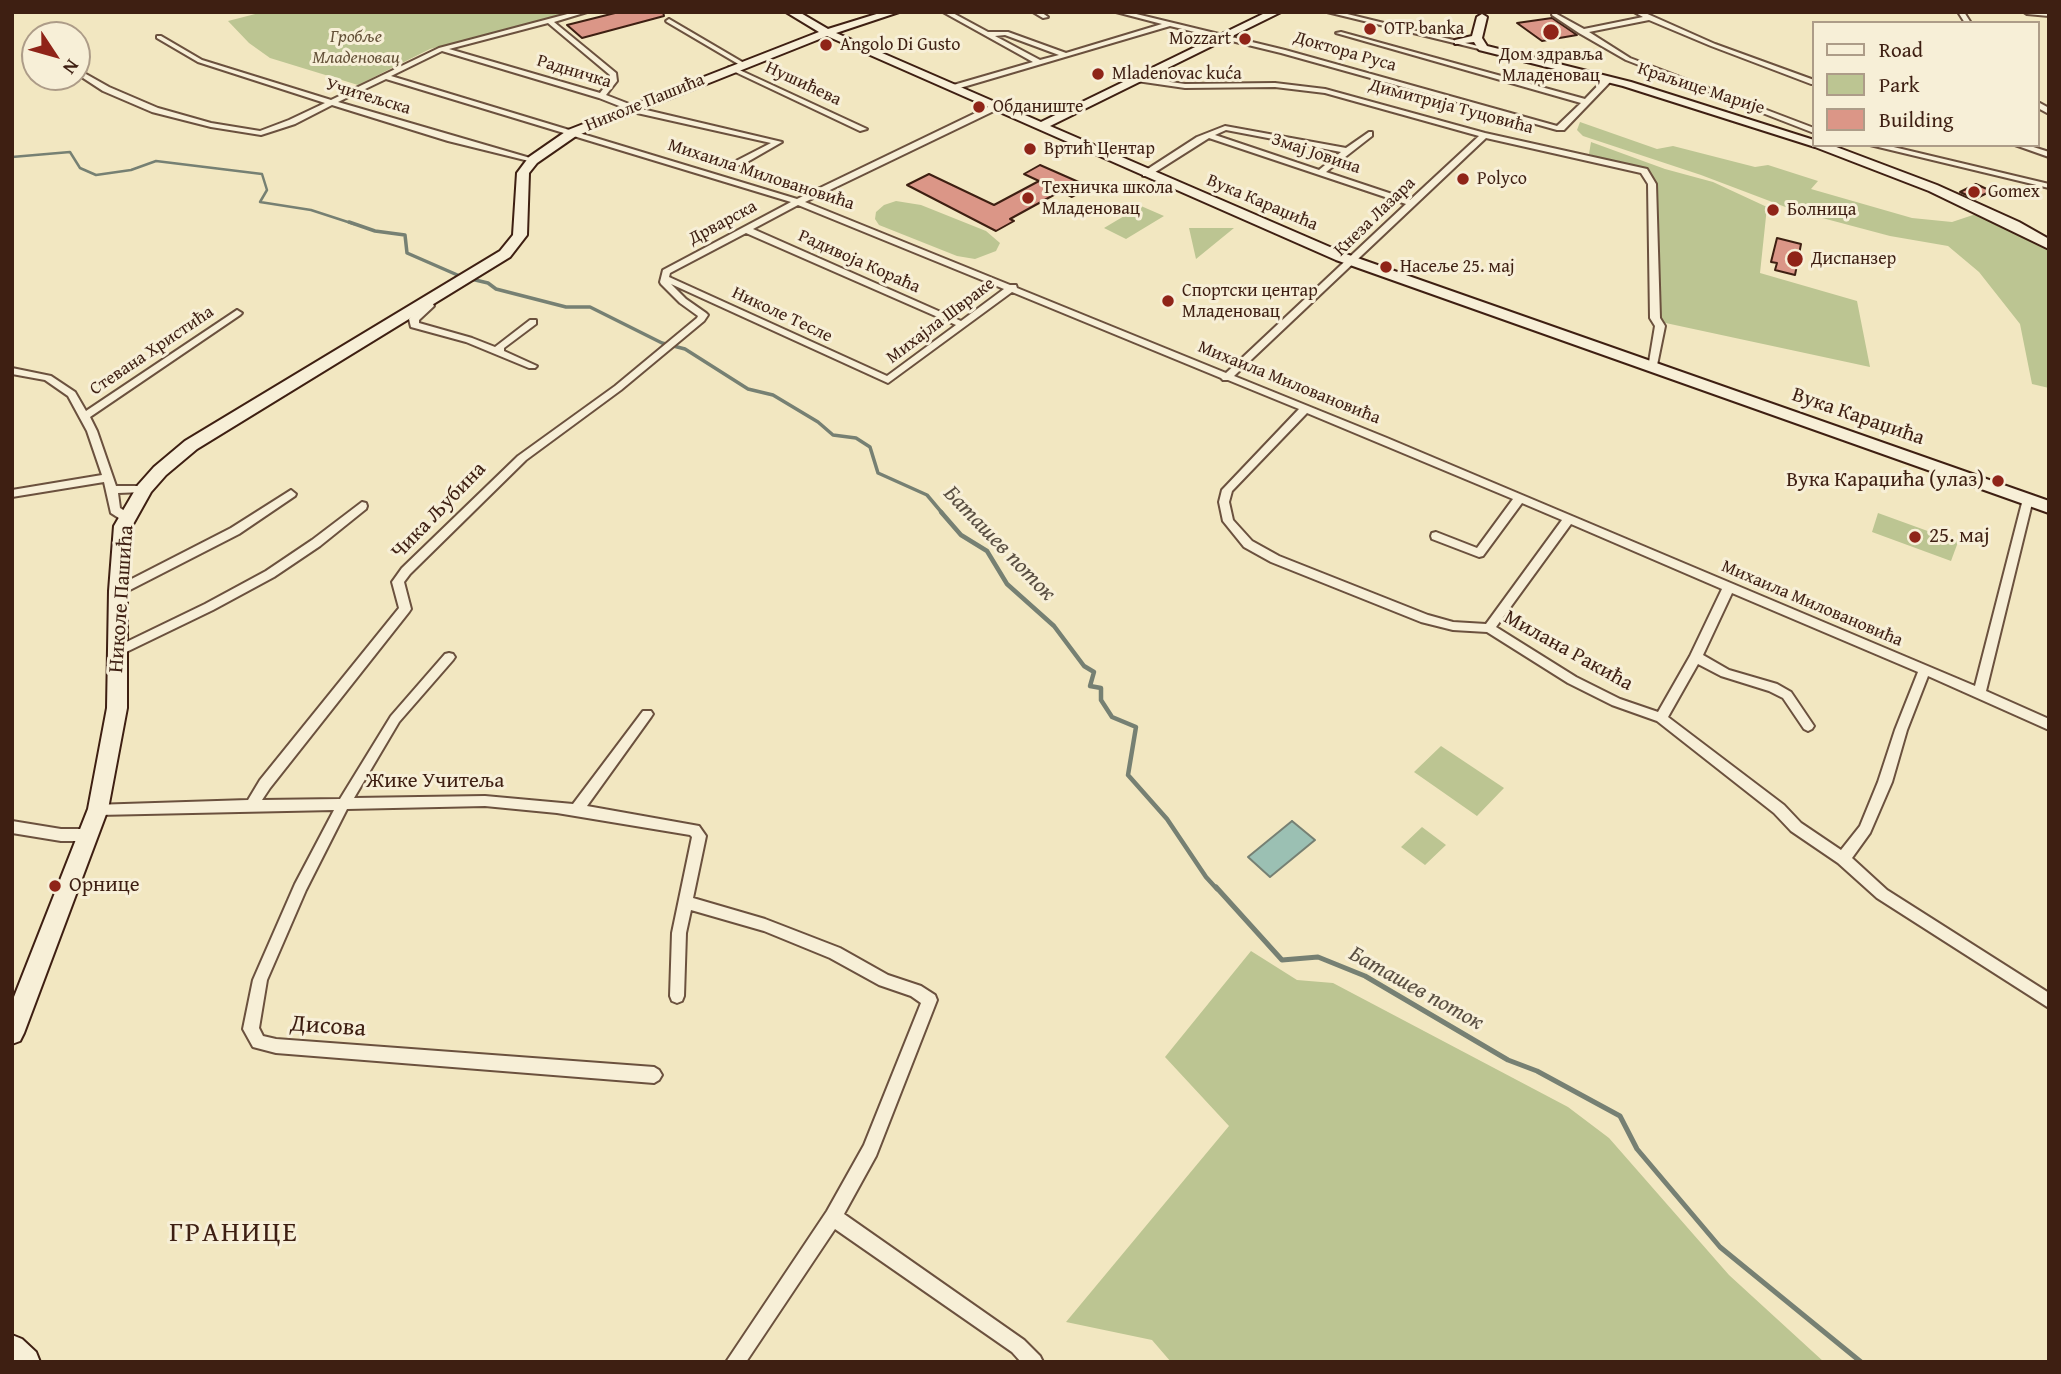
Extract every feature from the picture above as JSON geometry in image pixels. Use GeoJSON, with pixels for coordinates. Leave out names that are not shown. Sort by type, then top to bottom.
{"type":"FeatureCollection","features":[{"type":"Feature","properties":{"kind":"street"},"geometry":{"type":"LineString","coordinates":[[91,78],[139,104],[211,125],[261,132],[292,122],[441,49],[584,12]]}},
{"type":"Feature","properties":{"kind":"street","name":"Вука Караџића"},"geometry":{"type":"LineString","coordinates":[[791,12],[826,33],[1074,143],[1352,261],[2049,507]]}},
{"type":"Feature","properties":{"kind":"street","name":"Николе Пашића"},"geometry":{"type":"LineString","coordinates":[[12,1033],[98,809],[117,708],[118,591],[123,526],[144,489],[191,444],[468,279],[505,254],[520,235],[522,179],[533,160],[572,133],[737,66],[826,33],[894,12]]}},
{"type":"Feature","properties":{"kind":"street"},"geometry":{"type":"LineString","coordinates":[[946,12],[1040,63]]}},
{"type":"Feature","properties":{"kind":"street"},"geometry":{"type":"LineString","coordinates":[[1036,12],[1045,17]]}},
{"type":"Feature","properties":{"kind":"street","name":"Доктора Руса"},"geometry":{"type":"LineString","coordinates":[[1119,12],[1283,51],[1561,128],[1586,102]]}},
{"type":"Feature","properties":{"kind":"street"},"geometry":{"type":"LineString","coordinates":[[1040,127],[1276,12]]}},
{"type":"Feature","properties":{"kind":"street"},"geometry":{"type":"LineString","coordinates":[[1331,12],[1459,43],[1483,45]]}},
{"type":"Feature","properties":{"kind":"street"},"geometry":{"type":"LineString","coordinates":[[1637,12],[1812,81]]}},
{"type":"Feature","properties":{"kind":"street"},"geometry":{"type":"LineString","coordinates":[[2027,12],[2049,13]]}},
{"type":"Feature","properties":{"kind":"street"},"geometry":{"type":"LineString","coordinates":[[1553,14],[1628,59],[1788,123],[1812,139]]}},
{"type":"Feature","properties":{"kind":"street"},"geometry":{"type":"LineString","coordinates":[[1482,15],[1486,28],[1483,45]]}},
{"type":"Feature","properties":{"kind":"street"},"geometry":{"type":"LineString","coordinates":[[1482,15],[1483,45]]}},
{"type":"Feature","properties":{"kind":"street"},"geometry":{"type":"LineString","coordinates":[[1581,32],[1648,18]]}},
{"type":"Feature","properties":{"kind":"street"},"geometry":{"type":"LineString","coordinates":[[549,21],[614,74],[602,96]]}},
{"type":"Feature","properties":{"kind":"street","name":"Нушићева"},"geometry":{"type":"LineString","coordinates":[[669,21],[737,66],[863,129]]}},
{"type":"Feature","properties":{"kind":"street"},"geometry":{"type":"LineString","coordinates":[[953,88],[1167,25]]}},
{"type":"Feature","properties":{"kind":"street"},"geometry":{"type":"LineString","coordinates":[[988,34],[1006,33],[1066,55]]}},
{"type":"Feature","properties":{"kind":"street"},"geometry":{"type":"LineString","coordinates":[[1339,33],[1586,102],[1609,79]]}},
{"type":"Feature","properties":{"kind":"street","name":"Учитељска"},"geometry":{"type":"LineString","coordinates":[[159,37],[200,61],[533,160]]}},
{"type":"Feature","properties":{"kind":"street","name":"Краљице Марије"},"geometry":{"type":"LineString","coordinates":[[1483,45],[1609,79],[1775,131],[1812,140]]}},
{"type":"Feature","properties":{"kind":"street","name":"Радничка"},"geometry":{"type":"LineString","coordinates":[[441,49],[602,96],[631,108],[778,142],[739,163]]}},
{"type":"Feature","properties":{"kind":"street","name":"Михаила Миловановића"},"geometry":{"type":"LineString","coordinates":[[384,76],[798,202],[1013,287],[1226,378],[1520,498],[2049,726]]}},
{"type":"Feature","properties":{"kind":"street","name":"Димитрија Туцовића"},"geometry":{"type":"LineString","coordinates":[[1137,79],[1185,86],[1264,85],[1317,90],[1353,97],[1484,135],[1636,169],[1649,176],[1653,197],[1654,281]]}},
{"type":"Feature","properties":{"kind":"street","name":"Дрварска"},"geometry":{"type":"LineString","coordinates":[[664,278],[666,272],[745,229],[995,107]]}},
{"type":"Feature","properties":{"kind":"street"},"geometry":{"type":"LineString","coordinates":[[1016,117],[1033,119],[1065,115]]}},
{"type":"Feature","properties":{"kind":"street"},"geometry":{"type":"LineString","coordinates":[[1065,115],[1059,125],[1060,131],[1074,143]]}},
{"type":"Feature","properties":{"kind":"street"},"geometry":{"type":"LineString","coordinates":[[1775,131],[1788,123]]}},
{"type":"Feature","properties":{"kind":"street"},"geometry":{"type":"LineString","coordinates":[[1146,174],[1200,139],[1225,128],[1347,151]]}},
{"type":"Feature","properties":{"kind":"street"},"geometry":{"type":"LineString","coordinates":[[1321,172],[1369,134]]}},
{"type":"Feature","properties":{"kind":"street","name":"Кнеза Лазара"},"geometry":{"type":"LineString","coordinates":[[1226,378],[1484,135]]}},
{"type":"Feature","properties":{"kind":"street","name":"Змај Јовина"},"geometry":{"type":"LineString","coordinates":[[1211,136],[1411,203]]}},
{"type":"Feature","properties":{"kind":"street"},"geometry":{"type":"LineString","coordinates":[[2025,147],[2045,154],[2049,146]]}},
{"type":"Feature","properties":{"kind":"street","name":"Краљице Марије"},"geometry":{"type":"LineString","coordinates":[[1831,147],[1926,185],[2014,225],[2047,244]]}},
{"type":"Feature","properties":{"kind":"street"},"geometry":{"type":"LineString","coordinates":[[1883,147],[2049,186]]}},
{"type":"Feature","properties":{"kind":"street","name":"Радивоја Кораћа"},"geometry":{"type":"LineString","coordinates":[[745,229],[960,324]]}},
{"type":"Feature","properties":{"kind":"street","name":"Чика Љубина"},"geometry":{"type":"LineString","coordinates":[[251,807],[265,784],[405,608],[398,582],[405,572],[502,474],[618,387],[703,315],[683,301],[664,282],[664,278]]}},
{"type":"Feature","properties":{"kind":"street","name":"Николе Тесле"},"geometry":{"type":"LineString","coordinates":[[664,278],[888,380]]}},
{"type":"Feature","properties":{"kind":"street"},"geometry":{"type":"LineString","coordinates":[[1653,368],[1660,326],[1655,318],[1654,281]]}},
{"type":"Feature","properties":{"kind":"street","name":"Михајла Швраке"},"geometry":{"type":"LineString","coordinates":[[888,380],[1013,287]]}},
{"type":"Feature","properties":{"kind":"street"},"geometry":{"type":"LineString","coordinates":[[428,302],[429,306],[414,319],[414,325],[455,336],[532,366]]}},
{"type":"Feature","properties":{"kind":"street","name":"Стевана Христића"},"geometry":{"type":"LineString","coordinates":[[85,416],[237,313]]}},
{"type":"Feature","properties":{"kind":"street"},"geometry":{"type":"LineString","coordinates":[[499,352],[500,346],[533,321]]}},
{"type":"Feature","properties":{"kind":"street"},"geometry":{"type":"LineString","coordinates":[[12,371],[38,374],[57,381],[72,394],[92,431],[112,490],[115,510],[126,517]]}},
{"type":"Feature","properties":{"kind":"street","name":"Милана Ракића"},"geometry":{"type":"LineString","coordinates":[[1305,409],[1227,490],[1224,508],[1236,533],[1265,554],[1425,619],[1453,626],[1489,628],[1572,680],[1616,702],[1661,718],[1759,794],[1796,827],[1843,859],[1882,894],[2049,1000]]}},
{"type":"Feature","properties":{"kind":"street"},"geometry":{"type":"LineString","coordinates":[[12,494],[106,478]]}},
{"type":"Feature","properties":{"kind":"street"},"geometry":{"type":"LineString","coordinates":[[112,490],[144,489]]}},
{"type":"Feature","properties":{"kind":"street"},"geometry":{"type":"LineString","coordinates":[[118,591],[235,531],[291,494]]}},
{"type":"Feature","properties":{"kind":"street"},"geometry":{"type":"LineString","coordinates":[[1436,536],[1475,553],[1479,552],[1520,498]]}},
{"type":"Feature","properties":{"kind":"street"},"geometry":{"type":"LineString","coordinates":[[1979,694],[2028,499]]}},
{"type":"Feature","properties":{"kind":"street"},"geometry":{"type":"LineString","coordinates":[[116,653],[270,574],[316,543],[362,506]]}},
{"type":"Feature","properties":{"kind":"street"},"geometry":{"type":"LineString","coordinates":[[1489,628],[1569,519]]}},
{"type":"Feature","properties":{"kind":"street"},"geometry":{"type":"LineString","coordinates":[[1661,718],[1696,657],[1729,587]]}},
{"type":"Feature","properties":{"kind":"street"},"geometry":{"type":"LineString","coordinates":[[344,803],[395,719],[449,657]]}},
{"type":"Feature","properties":{"kind":"street"},"geometry":{"type":"LineString","coordinates":[[1696,657],[1725,673],[1773,687],[1787,695],[1808,726]]}},
{"type":"Feature","properties":{"kind":"street"},"geometry":{"type":"LineString","coordinates":[[1843,859],[1865,829],[1924,671]]}},
{"type":"Feature","properties":{"kind":"street"},"geometry":{"type":"LineString","coordinates":[[576,811],[646,714]]}},
{"type":"Feature","properties":{"kind":"street","name":"Жике Учитеља"},"geometry":{"type":"LineString","coordinates":[[98,809],[485,801],[576,811],[694,830],[699,836],[679,933],[677,996]]}},
{"type":"Feature","properties":{"kind":"street","name":"Дисова"},"geometry":{"type":"LineString","coordinates":[[344,803],[300,888],[260,980],[251,1030],[258,1042],[556,1069],[654,1075]]}},
{"type":"Feature","properties":{"kind":"street"},"geometry":{"type":"LineString","coordinates":[[12,827],[61,835],[87,835]]}},
{"type":"Feature","properties":{"kind":"street"},"geometry":{"type":"LineString","coordinates":[[685,902],[765,925],[823,948],[884,980],[916,991],[930,1000],[870,1150],[833,1217],[735,1362]]}},
{"type":"Feature","properties":{"kind":"street"},"geometry":{"type":"LineString","coordinates":[[833,1217],[1018,1346],[1034,1362]]}},
{"type":"Feature","properties":{"kind":"street"},"geometry":{"type":"LineString","coordinates":[[12,1349],[26,1362]]}},
{"type":"Feature","properties":{"kind":"green space","name":"Гробље Младеновац"},"geometry":{"type":"Polygon","coordinates":[[[263,12],[572,12],[430,49],[358,85],[270,58],[249,43],[228,21],[263,12]]]}},
{"type":"Feature","properties":{"kind":"green space"},"geometry":{"type":"Polygon","coordinates":[[[1580,122],[1657,149],[1673,146],[1755,167],[1768,165],[1818,181],[1811,189],[1912,218],[1952,222],[1973,215],[1990,217],[2049,250],[2049,388],[2032,384],[2020,324],[1979,272],[1948,246],[1890,236],[1796,211],[1701,175],[1583,136],[1577,130],[1580,122]]]}},
{"type":"Feature","properties":{"kind":"green space"},"geometry":{"type":"Polygon","coordinates":[[[1591,142],[1665,169],[1713,182],[1767,207],[1760,273],[1857,301],[1870,367],[1661,322],[1652,173],[1589,154],[1591,142]]]}},
{"type":"Feature","properties":{"kind":"green space"},"geometry":{"type":"Polygon","coordinates":[[[896,201],[921,205],[986,231],[1000,243],[996,251],[975,259],[957,256],[879,225],[875,219],[876,212],[884,205],[896,201]]]}},
{"type":"Feature","properties":{"kind":"green space"},"geometry":{"type":"Polygon","coordinates":[[[1141,206],[1164,216],[1126,239],[1104,228],[1141,206]]]}},
{"type":"Feature","properties":{"kind":"green space"},"geometry":{"type":"Polygon","coordinates":[[[1189,228],[1234,228],[1196,259],[1189,228]]]}},
{"type":"Feature","properties":{"kind":"green space","name":"25. мај"},"geometry":{"type":"Polygon","coordinates":[[[1878,513],[1958,542],[1951,561],[1872,532],[1878,513]]]}},
{"type":"Feature","properties":{"kind":"green space"},"geometry":{"type":"Polygon","coordinates":[[[1441,746],[1504,788],[1477,816],[1414,772],[1441,746]]]}},
{"type":"Feature","properties":{"kind":"green space"},"geometry":{"type":"Polygon","coordinates":[[[1422,827],[1446,845],[1425,865],[1401,847],[1422,827]]]}},
{"type":"Feature","properties":{"kind":"green space"},"geometry":{"type":"Polygon","coordinates":[[[1251,951],[1297,980],[1333,983],[1568,1107],[1609,1138],[1729,1275],[1824,1362],[1171,1362],[1152,1340],[1066,1322],[1229,1126],[1165,1057],[1251,951]]]}},
{"type":"Feature","properties":{"kind":"water"},"geometry":{"type":"Polygon","coordinates":[[[1292,821],[1315,840],[1270,877],[1248,857],[1292,821]]]}},
{"type":"Feature","properties":{"kind":"building"},"geometry":{"type":"Polygon","coordinates":[[[619,12],[663,12],[664,16],[582,38],[567,25],[619,12]]]}},
{"type":"Feature","properties":{"kind":"building","name":"Дом здравља Младеновац"},"geometry":{"type":"Polygon","coordinates":[[[1552,18],[1577,35],[1542,41],[1517,23],[1552,18]]]}},
{"type":"Feature","properties":{"kind":"building","name":"Техничка школа Младеновац"},"geometry":{"type":"Polygon","coordinates":[[[1040,165],[1090,187],[1072,197],[1061,191],[1010,219],[1014,221],[996,231],[907,185],[929,174],[994,205],[1039,181],[1024,174],[1040,165]]]}},
{"type":"Feature","properties":{"kind":"building","name":"Gomex"},"geometry":{"type":"Polygon","coordinates":[[[1976,184],[1991,191],[1975,199],[1960,192],[1976,184]]]}},
{"type":"Feature","properties":{"kind":"building"},"geometry":{"type":"Polygon","coordinates":[[[1777,238],[1801,244],[1795,275],[1775,270],[1777,263],[1771,262],[1777,238]]]}},
{"type":"Feature","properties":{"kind":"waterway","name":"Баташев поток"},"geometry":{"type":"LineString","coordinates":[[12,157],[70,152],[80,168],[96,175],[131,170],[156,161],[262,174],[267,190],[260,202],[311,210],[354,224]]}},
{"type":"Feature","properties":{"kind":"waterway","name":"Баташев поток"},"geometry":{"type":"LineString","coordinates":[[349,222],[375,231],[405,235],[407,253],[462,277]]}},
{"type":"Feature","properties":{"kind":"waterway","name":"Баташев поток"},"geometry":{"type":"LineString","coordinates":[[471,279],[488,283],[496,289],[566,307],[590,307],[662,343],[685,349],[748,389],[773,395],[818,422],[833,435],[856,438],[870,447],[878,473],[927,495],[943,514]]}},
{"type":"Feature","properties":{"kind":"waterway","name":"Баташев поток"},"geometry":{"type":"LineString","coordinates":[[941,512],[961,535],[987,551],[1007,584],[1054,626],[1084,666],[1094,672],[1090,686],[1101,688],[1101,700],[1112,717],[1136,727],[1128,775],[1167,819],[1217,889]]}},
{"type":"Feature","properties":{"kind":"waterway","name":"Баташев поток"},"geometry":{"type":"LineString","coordinates":[[1216,887],[1282,960],[1318,957],[1365,976],[1508,1060],[1537,1071],[1620,1116],[1637,1149],[1720,1247],[1861,1362]]}},
{"type":"Feature","properties":{"kind":"place","name":"OTP banka"},"geometry":{"type":"Point","coordinates":[1370,29]}},
{"type":"Feature","properties":{"kind":"place","name":"Дом здравља Младеновац"},"geometry":{"type":"Point","coordinates":[1551,32]}},
{"type":"Feature","properties":{"kind":"place","name":"Mozzart"},"geometry":{"type":"Point","coordinates":[1245,39]}},
{"type":"Feature","properties":{"kind":"place","name":"Angolo Di Gusto"},"geometry":{"type":"Point","coordinates":[826,45]}},
{"type":"Feature","properties":{"kind":"place","name":"Mladenovac kuća"},"geometry":{"type":"Point","coordinates":[1098,74]}},
{"type":"Feature","properties":{"kind":"place","name":"Обданиште"},"geometry":{"type":"Point","coordinates":[979,107]}},
{"type":"Feature","properties":{"kind":"place","name":"Вртић Центар"},"geometry":{"type":"Point","coordinates":[1030,149]}},
{"type":"Feature","properties":{"kind":"place","name":"Polyco"},"geometry":{"type":"Point","coordinates":[1463,179]}},
{"type":"Feature","properties":{"kind":"place","name":"Gomex"},"geometry":{"type":"Point","coordinates":[1974,192]}},
{"type":"Feature","properties":{"kind":"place","name":"Техничка школа Младеновац"},"geometry":{"type":"Point","coordinates":[1028,198]}},
{"type":"Feature","properties":{"kind":"place","name":"Болница"},"geometry":{"type":"Point","coordinates":[1773,210]}},
{"type":"Feature","properties":{"kind":"place","name":"Диспанзер"},"geometry":{"type":"Point","coordinates":[1795,259]}},
{"type":"Feature","properties":{"kind":"place","name":"Насеље 25. мај"},"geometry":{"type":"Point","coordinates":[1386,267]}},
{"type":"Feature","properties":{"kind":"place","name":"Спортски центар Младеновац"},"geometry":{"type":"Point","coordinates":[1168,301]}},
{"type":"Feature","properties":{"kind":"place","name":"Вука Караџића (улаз)"},"geometry":{"type":"Point","coordinates":[1998,481]}},
{"type":"Feature","properties":{"kind":"place","name":"25. мај"},"geometry":{"type":"Point","coordinates":[1915,537]}},
{"type":"Feature","properties":{"kind":"place","name":"Орнице"},"geometry":{"type":"Point","coordinates":[55,886]}},
{"type":"Feature","properties":{"kind":"district","name":"ГРАНИЦЕ"},"geometry":{"type":"Point","coordinates":[234,1234]}}]}
